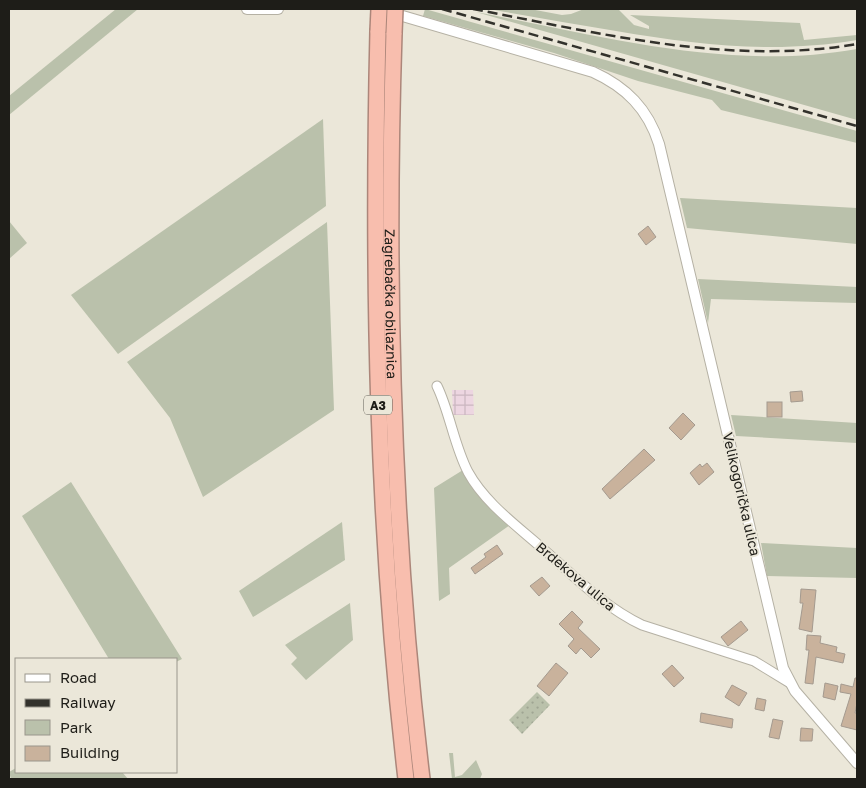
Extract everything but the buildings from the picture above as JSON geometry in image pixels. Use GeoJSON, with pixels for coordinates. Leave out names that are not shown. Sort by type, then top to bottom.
{"type":"FeatureCollection","features":[{"type":"Feature","properties":{"kind":"highway","name":"Zagrebačka obilaznica"},"geometry":{"type":"LineString","coordinates":[[378,9],[374,222],[377,397],[390,612],[406,779]]}},
{"type":"Feature","properties":{"kind":"highway","name":"Zagrebačka obilaznica"},"geometry":{"type":"LineString","coordinates":[[395,9],[390,248],[393,394],[406,619],[422,779]]}},
{"type":"Feature","properties":{"kind":"street"},"geometry":{"type":"LineString","coordinates":[[246,9],[278,9]]}},
{"type":"Feature","properties":{"kind":"street","name":"Velikogorička ulica"},"geometry":{"type":"LineString","coordinates":[[378,9],[593,72],[619,85],[640,106],[654,129],[673,203],[776,642],[790,683],[857,763]]}},
{"type":"Feature","properties":{"kind":"street","name":"Brdekova ulica"},"geometry":{"type":"LineString","coordinates":[[437,386],[446,406],[463,460],[476,485],[492,503],[590,590],[626,618],[642,625],[754,661],[790,683]]}},
{"type":"Feature","properties":{"kind":"shaded area"},"geometry":{"type":"Polygon","coordinates":[[[452,390],[473,390],[474,415],[453,415],[452,390]]]}},
{"type":"Feature","properties":{"kind":"green space"},"geometry":{"type":"Polygon","coordinates":[[[116,9],[138,9],[9,115],[9,96],[116,9]]]}},
{"type":"Feature","properties":{"kind":"green space"},"geometry":{"type":"Polygon","coordinates":[[[425,9],[857,131],[857,143],[721,110],[712,100],[638,81],[554,53],[423,16],[425,9]]]}},
{"type":"Feature","properties":{"kind":"green space"},"geometry":{"type":"Polygon","coordinates":[[[489,9],[530,9],[562,15],[584,9],[618,9],[634,25],[649,29],[649,26],[630,15],[800,23],[804,40],[857,35],[857,40],[826,44],[766,47],[707,44],[647,36],[489,9]]]}},
{"type":"Feature","properties":{"kind":"green space"},"geometry":{"type":"Polygon","coordinates":[[[476,12],[618,40],[713,54],[809,55],[857,49],[857,120],[476,12]]]}},
{"type":"Feature","properties":{"kind":"green space"},"geometry":{"type":"Polygon","coordinates":[[[323,119],[326,206],[118,354],[71,295],[323,119]]]}},
{"type":"Feature","properties":{"kind":"green space"},"geometry":{"type":"Polygon","coordinates":[[[680,198],[857,208],[857,244],[687,228],[680,198]]]}},
{"type":"Feature","properties":{"kind":"green space"},"geometry":{"type":"Polygon","coordinates":[[[9,221],[27,243],[9,259],[9,221]]]}},
{"type":"Feature","properties":{"kind":"green space"},"geometry":{"type":"Polygon","coordinates":[[[327,222],[334,410],[203,497],[170,418],[127,362],[327,222]]]}},
{"type":"Feature","properties":{"kind":"green space"},"geometry":{"type":"Polygon","coordinates":[[[698,279],[857,287],[857,303],[711,299],[708,323],[698,279]]]}},
{"type":"Feature","properties":{"kind":"green space"},"geometry":{"type":"Polygon","coordinates":[[[731,415],[857,423],[857,443],[736,436],[731,415]]]}},
{"type":"Feature","properties":{"kind":"green space"},"geometry":{"type":"Polygon","coordinates":[[[463,470],[510,525],[449,568],[450,594],[439,601],[434,488],[463,470]]]}},
{"type":"Feature","properties":{"kind":"green space"},"geometry":{"type":"Polygon","coordinates":[[[71,482],[182,659],[178,661],[178,658],[108,658],[22,516],[71,482]]]}},
{"type":"Feature","properties":{"kind":"green space"},"geometry":{"type":"Polygon","coordinates":[[[342,522],[345,560],[253,617],[239,591],[342,522]]]}},
{"type":"Feature","properties":{"kind":"green space"},"geometry":{"type":"Polygon","coordinates":[[[761,543],[857,548],[857,578],[767,576],[761,543]]]}},
{"type":"Feature","properties":{"kind":"green space"},"geometry":{"type":"Polygon","coordinates":[[[350,603],[353,640],[306,680],[291,664],[297,658],[285,645],[350,603]]]}},
{"type":"Feature","properties":{"kind":"green space"},"geometry":{"type":"Polygon","coordinates":[[[537,692],[550,705],[522,734],[509,720],[537,692]]]}},
{"type":"Feature","properties":{"kind":"green space"},"geometry":{"type":"Polygon","coordinates":[[[449,753],[453,753],[455,777],[462,775],[476,760],[482,774],[480,779],[452,779],[449,753]]]}},
{"type":"Feature","properties":{"kind":"green space"},"geometry":{"type":"Polygon","coordinates":[[[15,769],[15,773],[123,773],[128,779],[11,779],[9,772],[15,769]]]}},
{"type":"Feature","properties":{"kind":"railway"},"geometry":{"type":"LineString","coordinates":[[442,9],[857,126]]}},
{"type":"Feature","properties":{"kind":"railway"},"geometry":{"type":"LineString","coordinates":[[473,9],[568,28],[664,44],[712,49],[760,51],[809,50],[857,44]]}}]}
